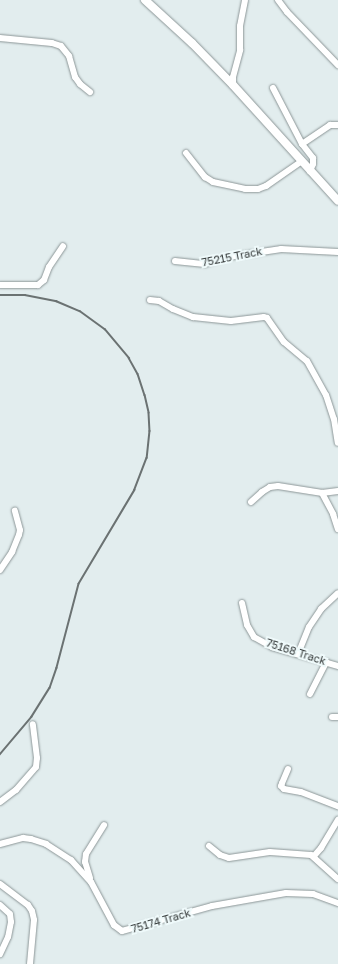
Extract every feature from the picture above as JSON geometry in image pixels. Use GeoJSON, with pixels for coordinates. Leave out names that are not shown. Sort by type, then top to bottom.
{"type":"FeatureCollection","features":[{"type":"Feature","properties":{"kind":"street"},"geometry":{"type":"LineString","coordinates":[[145,0],[192,43],[338,201]]}},
{"type":"Feature","properties":{"kind":"street"},"geometry":{"type":"LineString","coordinates":[[233,86],[235,68],[240,50],[240,26],[245,0]]}},
{"type":"Feature","properties":{"kind":"street"},"geometry":{"type":"LineString","coordinates":[[278,0],[286,12],[338,64]]}},
{"type":"Feature","properties":{"kind":"street"},"geometry":{"type":"LineString","coordinates":[[0,38],[52,43],[61,46],[69,56],[75,77],[80,84],[90,92]]}},
{"type":"Feature","properties":{"kind":"street"},"geometry":{"type":"LineString","coordinates":[[273,88],[302,144],[314,161],[310,171]]}},
{"type":"Feature","properties":{"kind":"street"},"geometry":{"type":"LineString","coordinates":[[302,144],[330,125],[338,125]]}},
{"type":"Feature","properties":{"kind":"street"},"geometry":{"type":"LineString","coordinates":[[186,153],[205,177],[213,182],[245,189],[258,189],[266,186],[302,161]]}},
{"type":"Feature","properties":{"kind":"street"},"geometry":{"type":"LineString","coordinates":[[0,285],[38,285],[44,280],[49,267],[63,246]]}},
{"type":"Feature","properties":{"kind":"street","name":"75215 Track"},"geometry":{"type":"LineString","coordinates":[[175,261],[205,264],[228,257],[281,249],[338,252]]}},
{"type":"Feature","properties":{"kind":"street"},"geometry":{"type":"LineString","coordinates":[[150,300],[159,301],[173,309],[193,317],[231,321],[264,317],[270,321],[284,342],[303,357],[326,394],[334,419],[338,442]]}},
{"type":"Feature","properties":{"kind":"street"},"geometry":{"type":"LineString","coordinates":[[251,502],[270,487],[287,486],[322,493],[338,491]]}},
{"type":"Feature","properties":{"kind":"street"},"geometry":{"type":"LineString","coordinates":[[322,493],[333,514],[338,529]]}},
{"type":"Feature","properties":{"kind":"street"},"geometry":{"type":"LineString","coordinates":[[0,570],[12,552],[19,535],[20,530],[15,511]]}},
{"type":"Feature","properties":{"kind":"street"},"geometry":{"type":"LineString","coordinates":[[298,654],[310,627],[321,610],[338,593]]}},
{"type":"Feature","properties":{"kind":"street","name":"75168 Track"},"geometry":{"type":"LineString","coordinates":[[242,603],[247,625],[254,637],[272,646],[338,666]]}},
{"type":"Feature","properties":{"kind":"street"},"geometry":{"type":"LineString","coordinates":[[310,694],[326,662]]}},
{"type":"Feature","properties":{"kind":"street"},"geometry":{"type":"LineString","coordinates":[[0,802],[16,790],[36,767],[37,758],[33,724]]}},
{"type":"Feature","properties":{"kind":"street"},"geometry":{"type":"LineString","coordinates":[[288,769],[282,783],[283,789],[301,792],[338,806]]}},
{"type":"Feature","properties":{"kind":"street"},"geometry":{"type":"LineString","coordinates":[[314,856],[321,848],[338,820]]}},
{"type":"Feature","properties":{"kind":"street"},"geometry":{"type":"LineString","coordinates":[[90,882],[85,862],[86,854],[104,825]]}},
{"type":"Feature","properties":{"kind":"street","name":"75174 Track"},"geometry":{"type":"LineString","coordinates":[[0,844],[23,838],[42,842],[71,860],[90,882],[114,925],[122,931],[212,906],[286,893],[313,894],[338,903]]}},
{"type":"Feature","properties":{"kind":"street"},"geometry":{"type":"LineString","coordinates":[[209,846],[220,855],[229,858],[282,852],[314,856],[338,879]]}},
{"type":"Feature","properties":{"kind":"street"},"geometry":{"type":"LineString","coordinates":[[0,884],[28,905],[32,911],[34,920],[30,964]]}},
{"type":"Feature","properties":{"kind":"street"},"geometry":{"type":"LineString","coordinates":[[0,905],[10,914],[11,922],[8,937],[0,954]]}},
{"type":"Feature","properties":{"kind":"railway"},"geometry":{"type":"LineString","coordinates":[[0,295],[25,295],[56,301],[80,311],[105,329],[129,358],[138,374],[149,413],[150,431],[147,458],[135,490],[79,584],[57,668],[50,688],[32,717],[0,755]]}}]}
